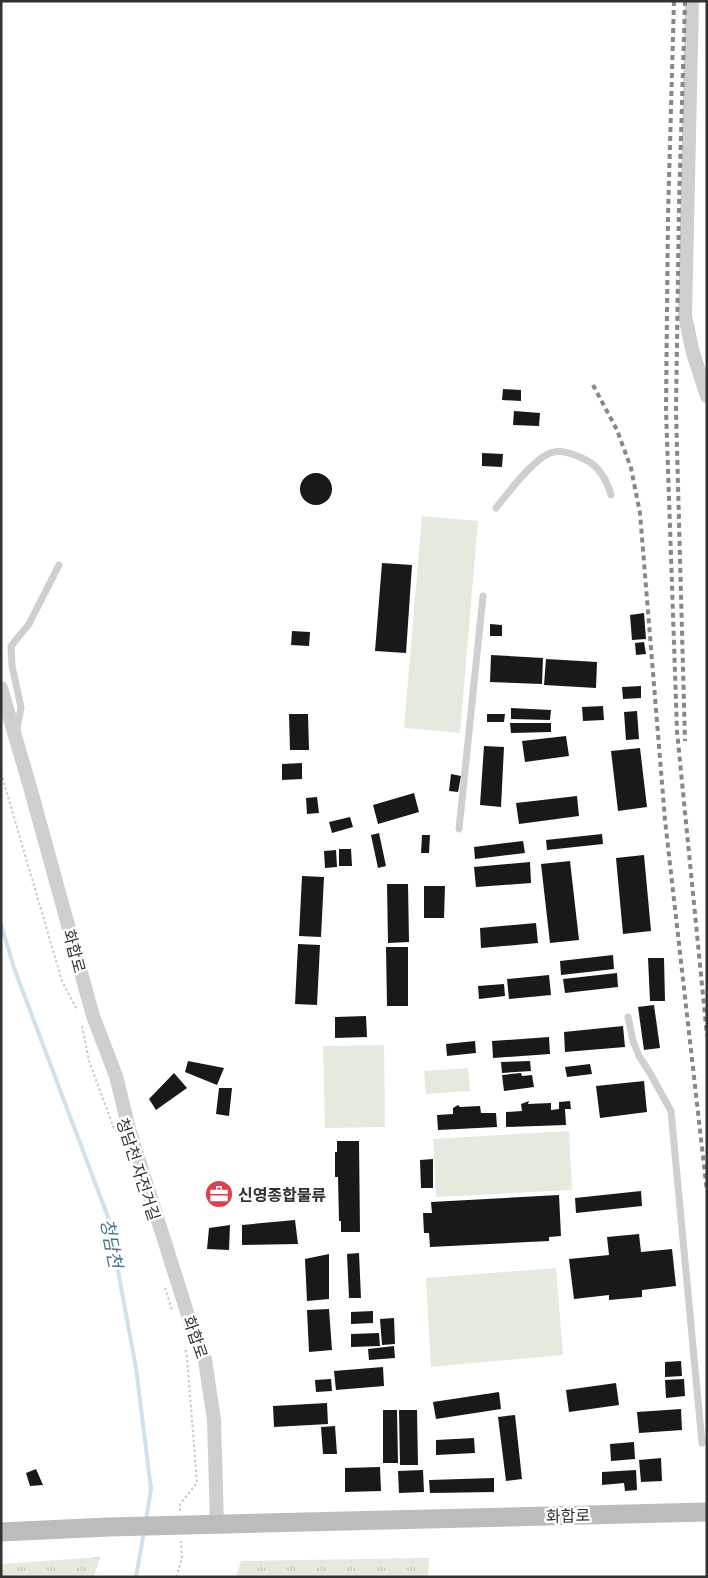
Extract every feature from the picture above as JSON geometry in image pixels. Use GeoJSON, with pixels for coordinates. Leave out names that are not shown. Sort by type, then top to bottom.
{"type":"FeatureCollection","features":[{"type":"Feature","properties":{"kind":"main road","name":"화합로"},"geometry":{"type":"LineString","coordinates":[[217,1524],[707,1512]]}},
{"type":"Feature","properties":{"kind":"main road"},"geometry":{"type":"LineString","coordinates":[[1,1532],[217,1524]]}},
{"type":"Feature","properties":{"kind":"street"},"geometry":{"type":"LineString","coordinates":[[692,1],[685,316],[693,353],[707,396]]}},
{"type":"Feature","properties":{"kind":"street","name":"화합로"},"geometry":{"type":"LineString","coordinates":[[1,688],[93,1016],[116,1076],[129,1129],[193,1331],[205,1360],[214,1420],[217,1524]]}},
{"type":"Feature","properties":{"kind":"lane"},"geometry":{"type":"LineString","coordinates":[[496,508],[534,464],[552,452],[564,452],[589,461],[606,480],[612,495]]}},
{"type":"Feature","properties":{"kind":"lane"},"geometry":{"type":"LineString","coordinates":[[16,737],[21,707],[12,666],[11,646],[29,624],[59,565]]}},
{"type":"Feature","properties":{"kind":"lane"},"geometry":{"type":"LineString","coordinates":[[459,829],[483,596]]}},
{"type":"Feature","properties":{"kind":"lane"},"geometry":{"type":"LineString","coordinates":[[628,1017],[633,1041],[639,1056],[671,1111],[702,1443]]}},
{"type":"Feature","properties":{"kind":"path"},"geometry":{"type":"LineString","coordinates":[[1,772],[62,981],[79,1012]]}},
{"type":"Feature","properties":{"kind":"path","name":"청담천 자전거길"},"geometry":{"type":"LineString","coordinates":[[82,1021],[89,1061],[115,1131]]}},
{"type":"Feature","properties":{"kind":"path"},"geometry":{"type":"LineString","coordinates":[[164,1283],[172,1310]]}},
{"type":"Feature","properties":{"kind":"path"},"geometry":{"type":"LineString","coordinates":[[180,1513],[180,1504],[197,1483],[187,1357],[184,1342]]}},
{"type":"Feature","properties":{"kind":"path"},"geometry":{"type":"LineString","coordinates":[[176,1577],[182,1559],[181,1540]]}},
{"type":"Feature","properties":{"kind":"green space"},"geometry":{"type":"Polygon","coordinates":[[[422,516],[478,521],[460,733],[404,728],[422,516]]]}},
{"type":"Feature","properties":{"kind":"green space"},"geometry":{"type":"Polygon","coordinates":[[[384,1045],[385,1127],[325,1128],[323,1046],[384,1045]]]}},
{"type":"Feature","properties":{"kind":"green space"},"geometry":{"type":"Polygon","coordinates":[[[468,1068],[470,1091],[426,1094],[424,1071],[468,1068]]]}},
{"type":"Feature","properties":{"kind":"green space"},"geometry":{"type":"Polygon","coordinates":[[[569,1131],[572,1190],[436,1197],[433,1139],[569,1131]]]}},
{"type":"Feature","properties":{"kind":"green space"},"geometry":{"type":"Polygon","coordinates":[[[556,1268],[563,1355],[431,1367],[426,1278],[556,1268]]]}},
{"type":"Feature","properties":{"kind":"green space"},"geometry":{"type":"Polygon","coordinates":[[[100,1557],[94,1577],[1,1577],[1,1564],[100,1557]]]}},
{"type":"Feature","properties":{"kind":"green space"},"geometry":{"type":"Polygon","coordinates":[[[429,1558],[428,1577],[236,1577],[241,1561],[429,1558]]]}},
{"type":"Feature","properties":{"kind":"building"},"geometry":{"type":"Polygon","coordinates":[[[503,389],[521,390],[521,401],[502,400],[503,389]]]}},
{"type":"Feature","properties":{"kind":"building"},"geometry":{"type":"Polygon","coordinates":[[[514,411],[540,413],[539,426],[513,425],[514,411]]]}},
{"type":"Feature","properties":{"kind":"building"},"geometry":{"type":"Polygon","coordinates":[[[482,453],[503,454],[502,467],[482,466],[482,453]]]}},
{"type":"Feature","properties":{"kind":"building"},"geometry":{"type":"Polygon","coordinates":[[[316,473],[322,474],[327,478],[331,483],[331,495],[327,500],[322,504],[316,505],[310,504],[305,500],[301,495],[300,489],[301,483],[305,478],[310,474],[316,473]]]}},
{"type":"Feature","properties":{"kind":"building"},"geometry":{"type":"Polygon","coordinates":[[[382,563],[412,565],[406,653],[375,651],[382,563]]]}},
{"type":"Feature","properties":{"kind":"building"},"geometry":{"type":"Polygon","coordinates":[[[644,613],[646,639],[632,640],[630,615],[644,613]]]}},
{"type":"Feature","properties":{"kind":"building"},"geometry":{"type":"Polygon","coordinates":[[[490,624],[502,625],[502,636],[490,636],[490,624]]]}},
{"type":"Feature","properties":{"kind":"building"},"geometry":{"type":"Polygon","coordinates":[[[292,631],[310,632],[309,646],[291,645],[292,631]]]}},
{"type":"Feature","properties":{"kind":"building"},"geometry":{"type":"Polygon","coordinates":[[[644,642],[646,654],[636,655],[635,643],[644,642]]]}},
{"type":"Feature","properties":{"kind":"building"},"geometry":{"type":"Polygon","coordinates":[[[491,655],[543,658],[542,684],[490,682],[491,655]]]}},
{"type":"Feature","properties":{"kind":"building"},"geometry":{"type":"Polygon","coordinates":[[[546,659],[597,662],[596,688],[544,685],[546,659]]]}},
{"type":"Feature","properties":{"kind":"building"},"geometry":{"type":"Polygon","coordinates":[[[641,686],[641,698],[623,699],[622,687],[641,686]]]}},
{"type":"Feature","properties":{"kind":"building"},"geometry":{"type":"Polygon","coordinates":[[[603,706],[604,720],[583,721],[582,707],[603,706]]]}},
{"type":"Feature","properties":{"kind":"building"},"geometry":{"type":"Polygon","coordinates":[[[511,708],[551,710],[550,720],[511,719],[511,708]]]}},
{"type":"Feature","properties":{"kind":"building"},"geometry":{"type":"Polygon","coordinates":[[[637,711],[639,739],[626,740],[624,712],[637,711]]]}},
{"type":"Feature","properties":{"kind":"building"},"geometry":{"type":"Polygon","coordinates":[[[289,714],[308,714],[309,750],[290,750],[289,714]]]}},
{"type":"Feature","properties":{"kind":"building"},"geometry":{"type":"Polygon","coordinates":[[[487,714],[505,714],[504,722],[487,722],[487,714]]]}},
{"type":"Feature","properties":{"kind":"building"},"geometry":{"type":"Polygon","coordinates":[[[510,723],[551,723],[551,732],[511,733],[510,723]]]}},
{"type":"Feature","properties":{"kind":"building"},"geometry":{"type":"Polygon","coordinates":[[[566,736],[569,756],[525,762],[522,741],[566,736]]]}},
{"type":"Feature","properties":{"kind":"building"},"geometry":{"type":"Polygon","coordinates":[[[484,746],[504,747],[501,807],[480,805],[484,746]]]}},
{"type":"Feature","properties":{"kind":"building"},"geometry":{"type":"Polygon","coordinates":[[[640,748],[647,807],[618,811],[611,751],[640,748]]]}},
{"type":"Feature","properties":{"kind":"building"},"geometry":{"type":"Polygon","coordinates":[[[302,763],[302,779],[282,780],[282,764],[302,763]]]}},
{"type":"Feature","properties":{"kind":"building"},"geometry":{"type":"Polygon","coordinates":[[[451,774],[461,776],[458,792],[449,791],[451,774]]]}},
{"type":"Feature","properties":{"kind":"building"},"geometry":{"type":"Polygon","coordinates":[[[414,793],[419,812],[378,824],[373,805],[414,793]]]}},
{"type":"Feature","properties":{"kind":"building"},"geometry":{"type":"Polygon","coordinates":[[[577,796],[579,816],[519,824],[516,803],[577,796]]]}},
{"type":"Feature","properties":{"kind":"building"},"geometry":{"type":"Polygon","coordinates":[[[317,797],[319,813],[307,814],[306,798],[317,797]]]}},
{"type":"Feature","properties":{"kind":"building"},"geometry":{"type":"Polygon","coordinates":[[[350,817],[353,827],[332,833],[329,822],[350,817]]]}},
{"type":"Feature","properties":{"kind":"building"},"geometry":{"type":"Polygon","coordinates":[[[379,833],[386,866],[378,868],[371,835],[379,833]]]}},
{"type":"Feature","properties":{"kind":"building"},"geometry":{"type":"Polygon","coordinates":[[[602,834],[603,844],[547,850],[546,840],[602,834]]]}},
{"type":"Feature","properties":{"kind":"building"},"geometry":{"type":"Polygon","coordinates":[[[422,835],[430,835],[429,853],[421,853],[422,835]]]}},
{"type":"Feature","properties":{"kind":"building"},"geometry":{"type":"Polygon","coordinates":[[[523,841],[525,853],[475,859],[474,847],[523,841]]]}},
{"type":"Feature","properties":{"kind":"building"},"geometry":{"type":"Polygon","coordinates":[[[339,849],[351,849],[352,866],[339,866],[339,849]]]}},
{"type":"Feature","properties":{"kind":"building"},"geometry":{"type":"Polygon","coordinates":[[[336,850],[337,867],[325,868],[324,851],[336,850]]]}},
{"type":"Feature","properties":{"kind":"building"},"geometry":{"type":"Polygon","coordinates":[[[644,855],[651,931],[623,934],[616,858],[644,855]]]}},
{"type":"Feature","properties":{"kind":"building"},"geometry":{"type":"Polygon","coordinates":[[[570,861],[579,940],[550,943],[541,864],[570,861]]]}},
{"type":"Feature","properties":{"kind":"building"},"geometry":{"type":"Polygon","coordinates":[[[530,862],[531,883],[476,887],[474,867],[530,862]]]}},
{"type":"Feature","properties":{"kind":"building"},"geometry":{"type":"Polygon","coordinates":[[[302,876],[324,877],[321,937],[299,936],[302,876]]]}},
{"type":"Feature","properties":{"kind":"building"},"geometry":{"type":"Polygon","coordinates":[[[387,884],[408,884],[409,942],[388,943],[387,884]]]}},
{"type":"Feature","properties":{"kind":"building"},"geometry":{"type":"Polygon","coordinates":[[[424,886],[445,886],[444,918],[424,918],[424,886]]]}},
{"type":"Feature","properties":{"kind":"building"},"geometry":{"type":"Polygon","coordinates":[[[536,923],[538,943],[481,948],[480,928],[536,923]]]}},
{"type":"Feature","properties":{"kind":"building"},"geometry":{"type":"Polygon","coordinates":[[[298,944],[320,945],[317,1005],[295,1004],[298,944]]]}},
{"type":"Feature","properties":{"kind":"building"},"geometry":{"type":"Polygon","coordinates":[[[386,947],[408,947],[408,1006],[387,1006],[386,947]]]}},
{"type":"Feature","properties":{"kind":"building"},"geometry":{"type":"Polygon","coordinates":[[[613,955],[614,969],[561,975],[560,961],[613,955]]]}},
{"type":"Feature","properties":{"kind":"building"},"geometry":{"type":"Polygon","coordinates":[[[648,958],[664,958],[665,1001],[650,1001],[648,958]]]}},
{"type":"Feature","properties":{"kind":"building"},"geometry":{"type":"Polygon","coordinates":[[[617,973],[618,987],[565,993],[563,979],[617,973]]]}},
{"type":"Feature","properties":{"kind":"building"},"geometry":{"type":"Polygon","coordinates":[[[549,975],[551,995],[509,999],[507,979],[549,975]]]}},
{"type":"Feature","properties":{"kind":"building"},"geometry":{"type":"Polygon","coordinates":[[[504,984],[505,996],[479,999],[478,986],[504,984]]]}},
{"type":"Feature","properties":{"kind":"building"},"geometry":{"type":"Polygon","coordinates":[[[654,1005],[660,1048],[644,1050],[638,1007],[654,1005]]]}},
{"type":"Feature","properties":{"kind":"building"},"geometry":{"type":"Polygon","coordinates":[[[366,1016],[367,1037],[335,1038],[335,1017],[366,1016]]]}},
{"type":"Feature","properties":{"kind":"building"},"geometry":{"type":"Polygon","coordinates":[[[623,1026],[625,1047],[565,1052],[564,1032],[623,1026]]]}},
{"type":"Feature","properties":{"kind":"building"},"geometry":{"type":"Polygon","coordinates":[[[549,1037],[550,1054],[493,1058],[492,1041],[549,1037]]]}},
{"type":"Feature","properties":{"kind":"building"},"geometry":{"type":"Polygon","coordinates":[[[475,1041],[476,1053],[447,1056],[446,1044],[475,1041]]]}},
{"type":"Feature","properties":{"kind":"building"},"geometry":{"type":"Polygon","coordinates":[[[188,1061],[224,1068],[217,1085],[185,1072],[188,1061]]]}},
{"type":"Feature","properties":{"kind":"building"},"geometry":{"type":"Polygon","coordinates":[[[530,1061],[531,1071],[502,1073],[501,1062],[530,1061]]]}},
{"type":"Feature","properties":{"kind":"building"},"geometry":{"type":"Polygon","coordinates":[[[590,1064],[592,1074],[567,1077],[565,1067],[590,1064]]]}},
{"type":"Feature","properties":{"kind":"building"},"geometry":{"type":"Polygon","coordinates":[[[174,1073],[187,1088],[156,1110],[149,1099],[174,1073]]]}},
{"type":"Feature","properties":{"kind":"building"},"geometry":{"type":"Polygon","coordinates":[[[521,1073],[522,1076],[532,1075],[534,1087],[504,1091],[502,1075],[521,1073]]]}},
{"type":"Feature","properties":{"kind":"building"},"geometry":{"type":"Polygon","coordinates":[[[644,1081],[647,1112],[600,1118],[596,1086],[644,1081]]]}},
{"type":"Feature","properties":{"kind":"building"},"geometry":{"type":"Polygon","coordinates":[[[219,1088],[232,1088],[229,1116],[216,1114],[219,1088]]]}},
{"type":"Feature","properties":{"kind":"building"},"geometry":{"type":"Polygon","coordinates":[[[529,1101],[528,1104],[551,1103],[551,1110],[559,1109],[559,1102],[570,1101],[571,1109],[565,1109],[566,1125],[506,1127],[506,1112],[522,1111],[521,1104],[529,1101]]]}},
{"type":"Feature","properties":{"kind":"building"},"geometry":{"type":"Polygon","coordinates":[[[458,1105],[460,1107],[480,1106],[481,1113],[496,1113],[497,1127],[438,1130],[437,1115],[453,1114],[453,1108],[458,1105]]]}},
{"type":"Feature","properties":{"kind":"building"},"geometry":{"type":"Polygon","coordinates":[[[337,1141],[359,1141],[360,1232],[341,1232],[338,1177],[335,1177],[337,1141]]]}},
{"type":"Feature","properties":{"kind":"building"},"geometry":{"type":"Polygon","coordinates":[[[433,1159],[433,1188],[421,1188],[420,1160],[433,1159]]]}},
{"type":"Feature","properties":{"kind":"building"},"geometry":{"type":"Polygon","coordinates":[[[641,1191],[642,1206],[576,1213],[575,1198],[641,1191]]]}},
{"type":"Feature","properties":{"kind":"building"},"geometry":{"type":"Polygon","coordinates":[[[559,1195],[561,1236],[549,1237],[549,1241],[430,1247],[429,1233],[424,1233],[423,1213],[432,1213],[431,1202],[559,1195]]]}},
{"type":"Feature","properties":{"kind":"building"},"geometry":{"type":"Polygon","coordinates":[[[295,1220],[298,1244],[242,1245],[242,1225],[295,1220]]]}},
{"type":"Feature","properties":{"kind":"building"},"geometry":{"type":"Polygon","coordinates":[[[230,1225],[229,1250],[207,1249],[209,1228],[230,1225]]]}},
{"type":"Feature","properties":{"kind":"building"},"geometry":{"type":"Polygon","coordinates":[[[639,1234],[641,1252],[672,1249],[676,1286],[642,1290],[642,1297],[609,1300],[609,1295],[574,1299],[569,1259],[609,1255],[607,1237],[639,1234]]]}},
{"type":"Feature","properties":{"kind":"building"},"geometry":{"type":"Polygon","coordinates":[[[359,1253],[361,1298],[349,1298],[347,1254],[359,1253]]]}},
{"type":"Feature","properties":{"kind":"building"},"geometry":{"type":"Polygon","coordinates":[[[329,1254],[329,1299],[307,1301],[305,1259],[329,1254]]]}},
{"type":"Feature","properties":{"kind":"building"},"geometry":{"type":"Polygon","coordinates":[[[329,1309],[332,1350],[309,1352],[307,1310],[329,1309]]]}},
{"type":"Feature","properties":{"kind":"building"},"geometry":{"type":"Polygon","coordinates":[[[373,1311],[373,1323],[351,1324],[351,1312],[373,1311]]]}},
{"type":"Feature","properties":{"kind":"building"},"geometry":{"type":"Polygon","coordinates":[[[394,1318],[395,1344],[382,1345],[380,1319],[394,1318]]]}},
{"type":"Feature","properties":{"kind":"building"},"geometry":{"type":"Polygon","coordinates":[[[379,1333],[380,1346],[351,1347],[351,1334],[379,1333]]]}},
{"type":"Feature","properties":{"kind":"building"},"geometry":{"type":"Polygon","coordinates":[[[394,1346],[395,1358],[369,1360],[368,1349],[394,1346]]]}},
{"type":"Feature","properties":{"kind":"building"},"geometry":{"type":"Polygon","coordinates":[[[681,1361],[682,1376],[665,1377],[665,1362],[681,1361]]]}},
{"type":"Feature","properties":{"kind":"building"},"geometry":{"type":"Polygon","coordinates":[[[383,1367],[384,1386],[336,1390],[334,1371],[383,1367]]]}},
{"type":"Feature","properties":{"kind":"building"},"geometry":{"type":"Polygon","coordinates":[[[331,1379],[332,1391],[316,1392],[315,1380],[331,1379]]]}},
{"type":"Feature","properties":{"kind":"building"},"geometry":{"type":"Polygon","coordinates":[[[684,1379],[685,1396],[666,1398],[665,1380],[684,1379]]]}},
{"type":"Feature","properties":{"kind":"building"},"geometry":{"type":"Polygon","coordinates":[[[616,1383],[619,1405],[569,1412],[566,1390],[616,1383]]]}},
{"type":"Feature","properties":{"kind":"building"},"geometry":{"type":"Polygon","coordinates":[[[499,1392],[501,1409],[436,1419],[433,1402],[499,1392]]]}},
{"type":"Feature","properties":{"kind":"building"},"geometry":{"type":"Polygon","coordinates":[[[327,1403],[328,1424],[274,1427],[273,1406],[327,1403]]]}},
{"type":"Feature","properties":{"kind":"building"},"geometry":{"type":"Polygon","coordinates":[[[681,1409],[682,1430],[639,1433],[637,1412],[681,1409]]]}},
{"type":"Feature","properties":{"kind":"building"},"geometry":{"type":"Polygon","coordinates":[[[383,1410],[397,1410],[398,1463],[383,1463],[383,1410]]]}},
{"type":"Feature","properties":{"kind":"building"},"geometry":{"type":"Polygon","coordinates":[[[399,1410],[417,1410],[418,1465],[400,1465],[399,1410]]]}},
{"type":"Feature","properties":{"kind":"building"},"geometry":{"type":"Polygon","coordinates":[[[515,1415],[522,1479],[506,1481],[498,1417],[515,1415]]]}},
{"type":"Feature","properties":{"kind":"building"},"geometry":{"type":"Polygon","coordinates":[[[335,1426],[337,1454],[323,1454],[321,1427],[335,1426]]]}},
{"type":"Feature","properties":{"kind":"building"},"geometry":{"type":"Polygon","coordinates":[[[474,1438],[475,1453],[436,1455],[436,1440],[474,1438]]]}},
{"type":"Feature","properties":{"kind":"building"},"geometry":{"type":"Polygon","coordinates":[[[634,1442],[635,1459],[611,1461],[610,1444],[634,1442]]]}},
{"type":"Feature","properties":{"kind":"building"},"geometry":{"type":"Polygon","coordinates":[[[661,1458],[662,1481],[641,1482],[639,1460],[661,1458]]]}},
{"type":"Feature","properties":{"kind":"building"},"geometry":{"type":"Polygon","coordinates":[[[380,1467],[381,1491],[345,1492],[345,1468],[380,1467]]]}},
{"type":"Feature","properties":{"kind":"building"},"geometry":{"type":"Polygon","coordinates":[[[36,1469],[43,1485],[30,1486],[26,1473],[36,1469]]]}},
{"type":"Feature","properties":{"kind":"building"},"geometry":{"type":"Polygon","coordinates":[[[423,1470],[424,1492],[399,1493],[398,1471],[423,1470]]]}},
{"type":"Feature","properties":{"kind":"building"},"geometry":{"type":"Polygon","coordinates":[[[636,1470],[637,1490],[625,1491],[624,1483],[602,1485],[602,1472],[636,1470]]]}},
{"type":"Feature","properties":{"kind":"building"},"geometry":{"type":"Polygon","coordinates":[[[494,1478],[494,1492],[430,1493],[429,1480],[494,1478]]]}},
{"type":"Feature","properties":{"kind":"waterway","name":"청담천"},"geometry":{"type":"LineString","coordinates":[[1,924],[14,968],[108,1217],[136,1368],[151,1489],[146,1520]]}},
{"type":"Feature","properties":{"kind":"waterway","name":"청담천"},"geometry":{"type":"LineString","coordinates":[[136,1577],[144,1532]]}},
{"type":"Feature","properties":{"kind":"railway"},"geometry":{"type":"LineString","coordinates":[[674,1],[668,216],[666,410],[677,731],[707,1036]]}},
{"type":"Feature","properties":{"kind":"railway"},"geometry":{"type":"LineString","coordinates":[[685,1],[679,204],[676,411],[685,741]]}},
{"type":"Feature","properties":{"kind":"railway"},"geometry":{"type":"LineString","coordinates":[[593,385],[617,430],[631,468],[640,513],[665,820],[707,1192]]}},
{"type":"Feature","properties":{"kind":"place","name":"신영종합물류"},"geometry":{"type":"Point","coordinates":[219,1194]}}]}
